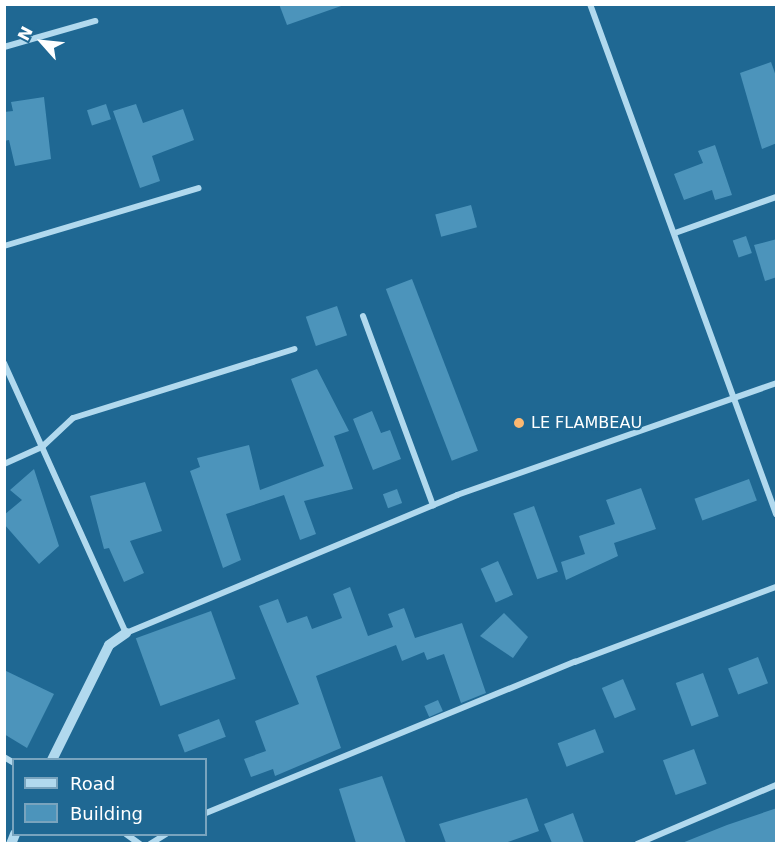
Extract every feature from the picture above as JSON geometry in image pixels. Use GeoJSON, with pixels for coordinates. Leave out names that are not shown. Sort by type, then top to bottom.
{"type":"FeatureCollection","features":[{"type":"Feature","properties":{"kind":"street"},"geometry":{"type":"LineString","coordinates":[[590,4],[611,75],[675,233],[777,514]]}},
{"type":"Feature","properties":{"kind":"street"},"geometry":{"type":"LineString","coordinates":[[4,47],[95,21]]}},
{"type":"Feature","properties":{"kind":"street"},"geometry":{"type":"LineString","coordinates":[[4,246],[200,188]]}},
{"type":"Feature","properties":{"kind":"street"},"geometry":{"type":"LineString","coordinates":[[675,233],[777,197]]}},
{"type":"Feature","properties":{"kind":"street"},"geometry":{"type":"LineString","coordinates":[[363,316],[433,505]]}},
{"type":"Feature","properties":{"kind":"street"},"geometry":{"type":"LineString","coordinates":[[4,464],[42,447],[73,418],[295,350]]}},
{"type":"Feature","properties":{"kind":"street"},"geometry":{"type":"LineString","coordinates":[[4,363],[126,633]]}},
{"type":"Feature","properties":{"kind":"street"},"geometry":{"type":"LineString","coordinates":[[52,758],[109,645],[126,633],[433,505],[735,401],[777,383]]}},
{"type":"Feature","properties":{"kind":"street"},"geometry":{"type":"LineString","coordinates":[[207,813],[575,662],[777,587]]}},
{"type":"Feature","properties":{"kind":"street"},"geometry":{"type":"LineString","coordinates":[[637,843],[777,785]]}},
{"type":"Feature","properties":{"kind":"building"},"geometry":{"type":"Polygon","coordinates":[[[279,4],[344,4],[344,5],[287,25],[279,4]]]}},
{"type":"Feature","properties":{"kind":"building"},"geometry":{"type":"Polygon","coordinates":[[[771,62],[777,79],[777,143],[762,149],[740,73],[771,62]]]}},
{"type":"Feature","properties":{"kind":"building"},"geometry":{"type":"Polygon","coordinates":[[[44,97],[51,159],[15,166],[9,140],[4,141],[4,112],[13,111],[11,102],[44,97]]]}},
{"type":"Feature","properties":{"kind":"building"},"geometry":{"type":"Polygon","coordinates":[[[106,104],[111,119],[92,125],[87,110],[106,104]]]}},
{"type":"Feature","properties":{"kind":"building"},"geometry":{"type":"Polygon","coordinates":[[[136,104],[143,123],[183,109],[194,140],[152,156],[160,181],[140,188],[113,111],[136,104]]]}},
{"type":"Feature","properties":{"kind":"building"},"geometry":{"type":"Polygon","coordinates":[[[715,145],[732,195],[715,200],[712,190],[684,200],[674,174],[703,163],[698,151],[715,145]]]}},
{"type":"Feature","properties":{"kind":"building"},"geometry":{"type":"Polygon","coordinates":[[[471,205],[477,227],[441,237],[435,215],[471,205]]]}},
{"type":"Feature","properties":{"kind":"building"},"geometry":{"type":"Polygon","coordinates":[[[746,236],[752,253],[739,258],[733,241],[746,236]]]}},
{"type":"Feature","properties":{"kind":"building"},"geometry":{"type":"Polygon","coordinates":[[[777,239],[777,277],[765,281],[754,245],[777,239]]]}},
{"type":"Feature","properties":{"kind":"building"},"geometry":{"type":"Polygon","coordinates":[[[412,279],[478,451],[452,461],[386,289],[412,279]]]}},
{"type":"Feature","properties":{"kind":"building"},"geometry":{"type":"Polygon","coordinates":[[[337,306],[347,335],[316,346],[306,317],[337,306]]]}},
{"type":"Feature","properties":{"kind":"building"},"geometry":{"type":"Polygon","coordinates":[[[317,369],[349,431],[334,436],[353,489],[304,501],[316,534],[300,540],[284,495],[226,514],[241,560],[223,568],[190,471],[200,467],[197,458],[249,445],[260,490],[324,466],[291,379],[317,369]]]}},
{"type":"Feature","properties":{"kind":"building"},"geometry":{"type":"Polygon","coordinates":[[[372,411],[381,433],[390,430],[401,459],[373,470],[353,419],[372,411]]]}},
{"type":"Feature","properties":{"kind":"building"},"geometry":{"type":"Polygon","coordinates":[[[34,469],[59,546],[39,564],[4,524],[4,515],[22,500],[10,490],[34,469]]]}},
{"type":"Feature","properties":{"kind":"building"},"geometry":{"type":"Polygon","coordinates":[[[749,479],[757,501],[702,520],[694,499],[749,479]]]}},
{"type":"Feature","properties":{"kind":"building"},"geometry":{"type":"Polygon","coordinates":[[[145,482],[162,531],[130,541],[144,573],[124,582],[109,548],[104,549],[90,496],[145,482]]]}},
{"type":"Feature","properties":{"kind":"building"},"geometry":{"type":"Polygon","coordinates":[[[641,488],[656,529],[614,543],[618,556],[566,580],[561,562],[585,554],[579,536],[615,524],[606,500],[641,488]]]}},
{"type":"Feature","properties":{"kind":"building"},"geometry":{"type":"Polygon","coordinates":[[[397,489],[402,503],[388,508],[383,494],[397,489]]]}},
{"type":"Feature","properties":{"kind":"building"},"geometry":{"type":"Polygon","coordinates":[[[534,506],[558,572],[537,579],[513,514],[534,506]]]}},
{"type":"Feature","properties":{"kind":"building"},"geometry":{"type":"Polygon","coordinates":[[[498,561],[513,595],[496,603],[481,569],[498,561]]]}},
{"type":"Feature","properties":{"kind":"building"},"geometry":{"type":"Polygon","coordinates":[[[350,587],[368,636],[393,627],[388,614],[404,608],[415,638],[462,623],[486,693],[461,703],[444,654],[427,660],[424,652],[402,661],[396,645],[316,676],[341,748],[275,776],[273,769],[251,777],[244,759],[266,751],[255,721],[299,704],[259,606],[278,599],[287,623],[307,616],[312,629],[342,618],[333,594],[350,587]]]}},
{"type":"Feature","properties":{"kind":"building"},"geometry":{"type":"Polygon","coordinates":[[[211,611],[236,679],[160,706],[136,638],[211,611]]]}},
{"type":"Feature","properties":{"kind":"building"},"geometry":{"type":"Polygon","coordinates":[[[504,613],[528,637],[513,658],[480,636],[504,613]]]}},
{"type":"Feature","properties":{"kind":"building"},"geometry":{"type":"Polygon","coordinates":[[[758,657],[768,683],[738,695],[728,668],[758,657]]]}},
{"type":"Feature","properties":{"kind":"building"},"geometry":{"type":"Polygon","coordinates":[[[4,670],[54,694],[27,748],[4,734],[4,670]]]}},
{"type":"Feature","properties":{"kind":"building"},"geometry":{"type":"Polygon","coordinates":[[[703,673],[719,716],[691,726],[676,683],[703,673]]]}},
{"type":"Feature","properties":{"kind":"building"},"geometry":{"type":"Polygon","coordinates":[[[623,679],[636,709],[615,718],[602,688],[623,679]]]}},
{"type":"Feature","properties":{"kind":"building"},"geometry":{"type":"Polygon","coordinates":[[[438,700],[443,711],[429,717],[424,706],[438,700]]]}},
{"type":"Feature","properties":{"kind":"building"},"geometry":{"type":"Polygon","coordinates":[[[219,719],[226,737],[185,753],[178,735],[219,719]]]}},
{"type":"Feature","properties":{"kind":"building"},"geometry":{"type":"Polygon","coordinates":[[[595,729],[604,752],[567,767],[558,743],[595,729]]]}},
{"type":"Feature","properties":{"kind":"building"},"geometry":{"type":"Polygon","coordinates":[[[694,749],[707,784],[676,795],[663,760],[694,749]]]}},
{"type":"Feature","properties":{"kind":"building"},"geometry":{"type":"Polygon","coordinates":[[[382,776],[406,843],[356,843],[339,789],[382,776]]]}},
{"type":"Feature","properties":{"kind":"building"},"geometry":{"type":"Polygon","coordinates":[[[527,798],[539,831],[505,843],[446,843],[439,824],[527,798]]]}},
{"type":"Feature","properties":{"kind":"building"},"geometry":{"type":"Polygon","coordinates":[[[777,808],[777,843],[682,843],[727,825],[777,808]]]}},
{"type":"Feature","properties":{"kind":"building"},"geometry":{"type":"Polygon","coordinates":[[[573,813],[584,843],[552,843],[544,824],[573,813]]]}},
{"type":"Feature","properties":{"kind":"place","name":"LE FLAMBEAU"},"geometry":{"type":"Point","coordinates":[519,423]}}]}
